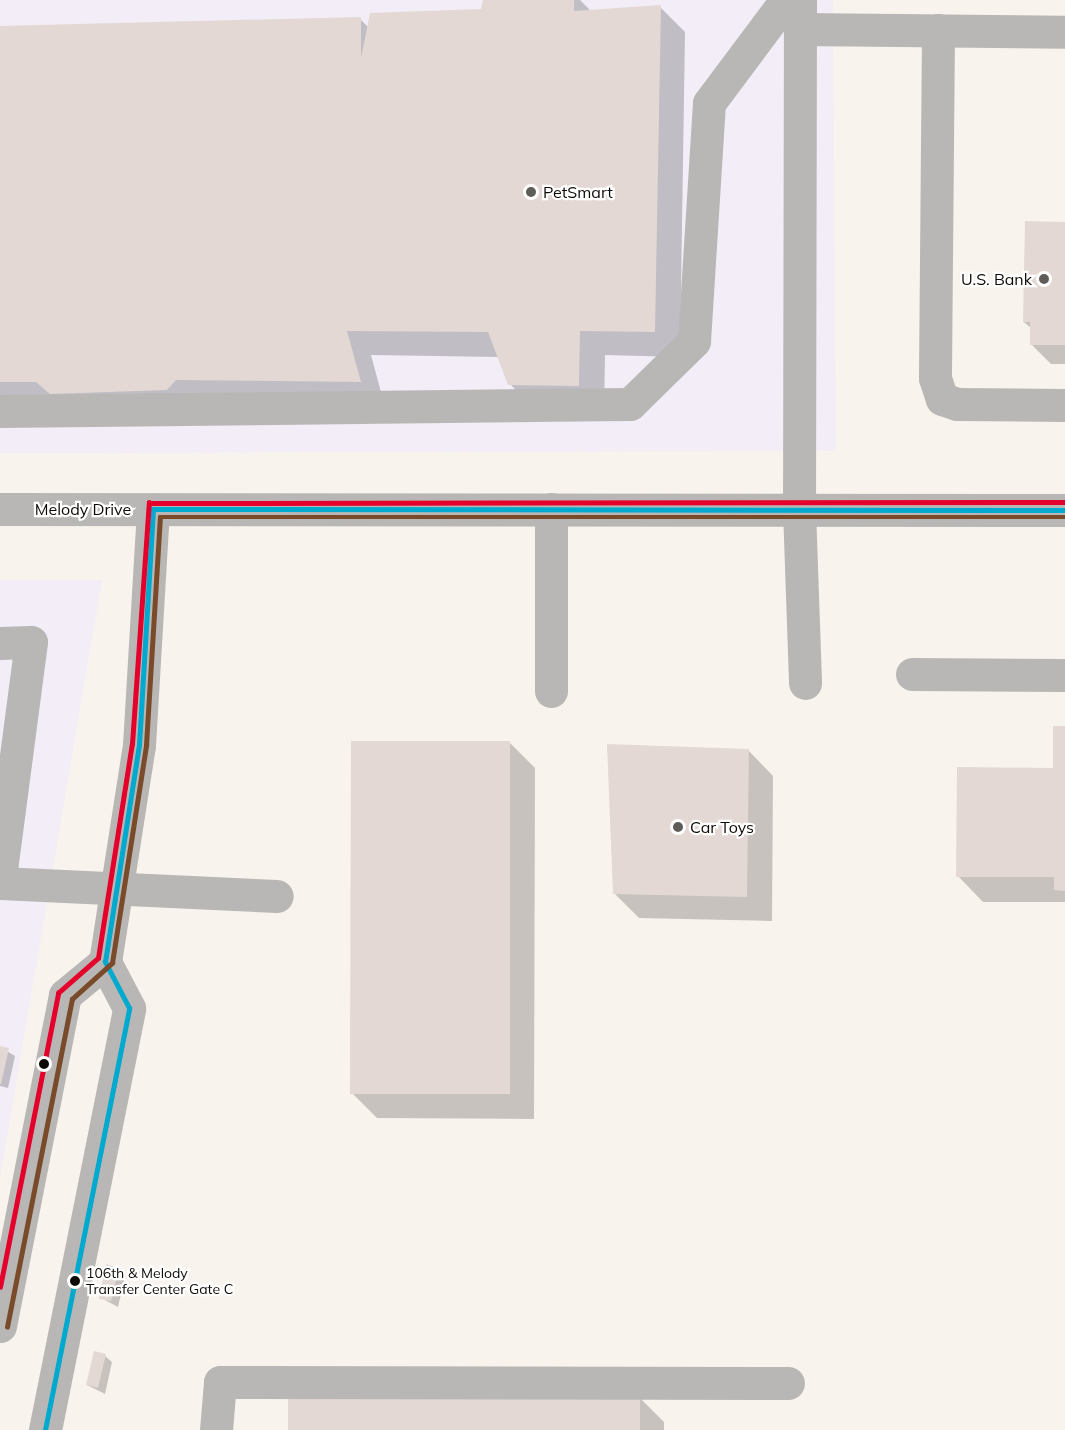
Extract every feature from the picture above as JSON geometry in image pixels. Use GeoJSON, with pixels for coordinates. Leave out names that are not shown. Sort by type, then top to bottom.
{"type":"FeatureCollection","features":[{"type":"Feature","properties":{"kind":"street"},"geometry":{"type":"LineString","coordinates":[[0,411],[630,404],[694,341],[709,102],[786,0]]}},
{"type":"Feature","properties":{"kind":"street"},"geometry":{"type":"LineString","coordinates":[[805,684],[799,509],[800,15],[938,30],[1065,32]]}},
{"type":"Feature","properties":{"kind":"street"},"geometry":{"type":"LineString","coordinates":[[938,30],[935,378],[942,399],[957,404],[1065,405]]}},
{"type":"Feature","properties":{"kind":"street","name":"Melody Drive"},"geometry":{"type":"LineString","coordinates":[[0,508],[1065,510]]}},
{"type":"Feature","properties":{"kind":"street"},"geometry":{"type":"LineString","coordinates":[[45,1430],[129,1008],[105,962],[139,745],[153,509]]}},
{"type":"Feature","properties":{"kind":"street"},"geometry":{"type":"LineString","coordinates":[[551,691],[552,509]]}},
{"type":"Feature","properties":{"kind":"street"},"geometry":{"type":"LineString","coordinates":[[0,643],[31,642],[0,878]]}},
{"type":"Feature","properties":{"kind":"street"},"geometry":{"type":"LineString","coordinates":[[912,674],[1065,675]]}},
{"type":"Feature","properties":{"kind":"street"},"geometry":{"type":"LineString","coordinates":[[0,883],[277,896]]}},
{"type":"Feature","properties":{"kind":"street"},"geometry":{"type":"LineString","coordinates":[[0,1326],[65,995],[105,962]]}},
{"type":"Feature","properties":{"kind":"street"},"geometry":{"type":"LineString","coordinates":[[216,1430],[220,1382],[788,1383]]}},
{"type":"Feature","properties":{"kind":"shaded area"},"geometry":{"type":"Polygon","coordinates":[[[0,0],[833,0],[836,451],[0,453],[0,0]]]}},
{"type":"Feature","properties":{"kind":"shaded area"},"geometry":{"type":"Polygon","coordinates":[[[0,580],[102,580],[0,1178],[0,580]]]}},
{"type":"Feature","properties":{"kind":"building"},"geometry":{"type":"Polygon","coordinates":[[[483,0],[574,0],[574,11],[661,5],[655,332],[580,331],[579,386],[508,385],[488,332],[347,331],[361,382],[176,380],[167,390],[50,394],[36,382],[0,382],[0,26],[361,17],[361,58],[370,13],[481,9],[483,0]]]}},
{"type":"Feature","properties":{"kind":"building","name":"U.S. Bank"},"geometry":{"type":"Polygon","coordinates":[[[1025,221],[1065,222],[1065,345],[1030,345],[1030,322],[1023,322],[1025,221]]]}},
{"type":"Feature","properties":{"kind":"building"},"geometry":{"type":"Polygon","coordinates":[[[1053,726],[1065,726],[1065,891],[1054,890],[1054,877],[956,877],[957,767],[1053,768],[1053,726]]]}},
{"type":"Feature","properties":{"kind":"building"},"geometry":{"type":"Polygon","coordinates":[[[351,741],[510,741],[510,1094],[350,1094],[351,741]]]}},
{"type":"Feature","properties":{"kind":"building"},"geometry":{"type":"Polygon","coordinates":[[[607,744],[749,749],[747,897],[613,894],[607,744]]]}},
{"type":"Feature","properties":{"kind":"building"},"geometry":{"type":"Polygon","coordinates":[[[0,1046],[9,1048],[1,1084],[0,1084],[0,1046]]]}},
{"type":"Feature","properties":{"kind":"building"},"geometry":{"type":"Polygon","coordinates":[[[106,1264],[119,1268],[111,1301],[99,1299],[106,1264]]]}},
{"type":"Feature","properties":{"kind":"building"},"geometry":{"type":"Polygon","coordinates":[[[94,1351],[106,1354],[98,1388],[86,1385],[94,1351]]]}},
{"type":"Feature","properties":{"kind":"building"},"geometry":{"type":"Polygon","coordinates":[[[288,1395],[640,1396],[640,1430],[288,1430],[288,1395]]]}},
{"type":"Feature","properties":{"kind":"transit line"},"geometry":{"type":"LineString","coordinates":[[0,1287],[58,993],[98,958],[132,744],[149,503],[1065,502]]}},
{"type":"Feature","properties":{"kind":"transit line"},"geometry":{"type":"LineString","coordinates":[[153,509],[1065,510]]}},
{"type":"Feature","properties":{"kind":"transit line"},"geometry":{"type":"LineString","coordinates":[[45,1430],[129,1008],[105,962],[139,745],[153,509]]}},
{"type":"Feature","properties":{"kind":"transit line"},"geometry":{"type":"LineString","coordinates":[[7,1327],[72,999],[112,963],[146,745],[160,517],[1065,517]]}},
{"type":"Feature","properties":{"kind":"place","name":"PetSmart"},"geometry":{"type":"Point","coordinates":[531,192]}},
{"type":"Feature","properties":{"kind":"place","name":"U.S. Bank"},"geometry":{"type":"Point","coordinates":[1044,279]}},
{"type":"Feature","properties":{"kind":"place","name":"Car Toys"},"geometry":{"type":"Point","coordinates":[678,827]}},
{"type":"Feature","properties":{"kind":"place","name":"106th & Melody Transfer Center Gate C"},"geometry":{"type":"Point","coordinates":[75,1281]}}]}
